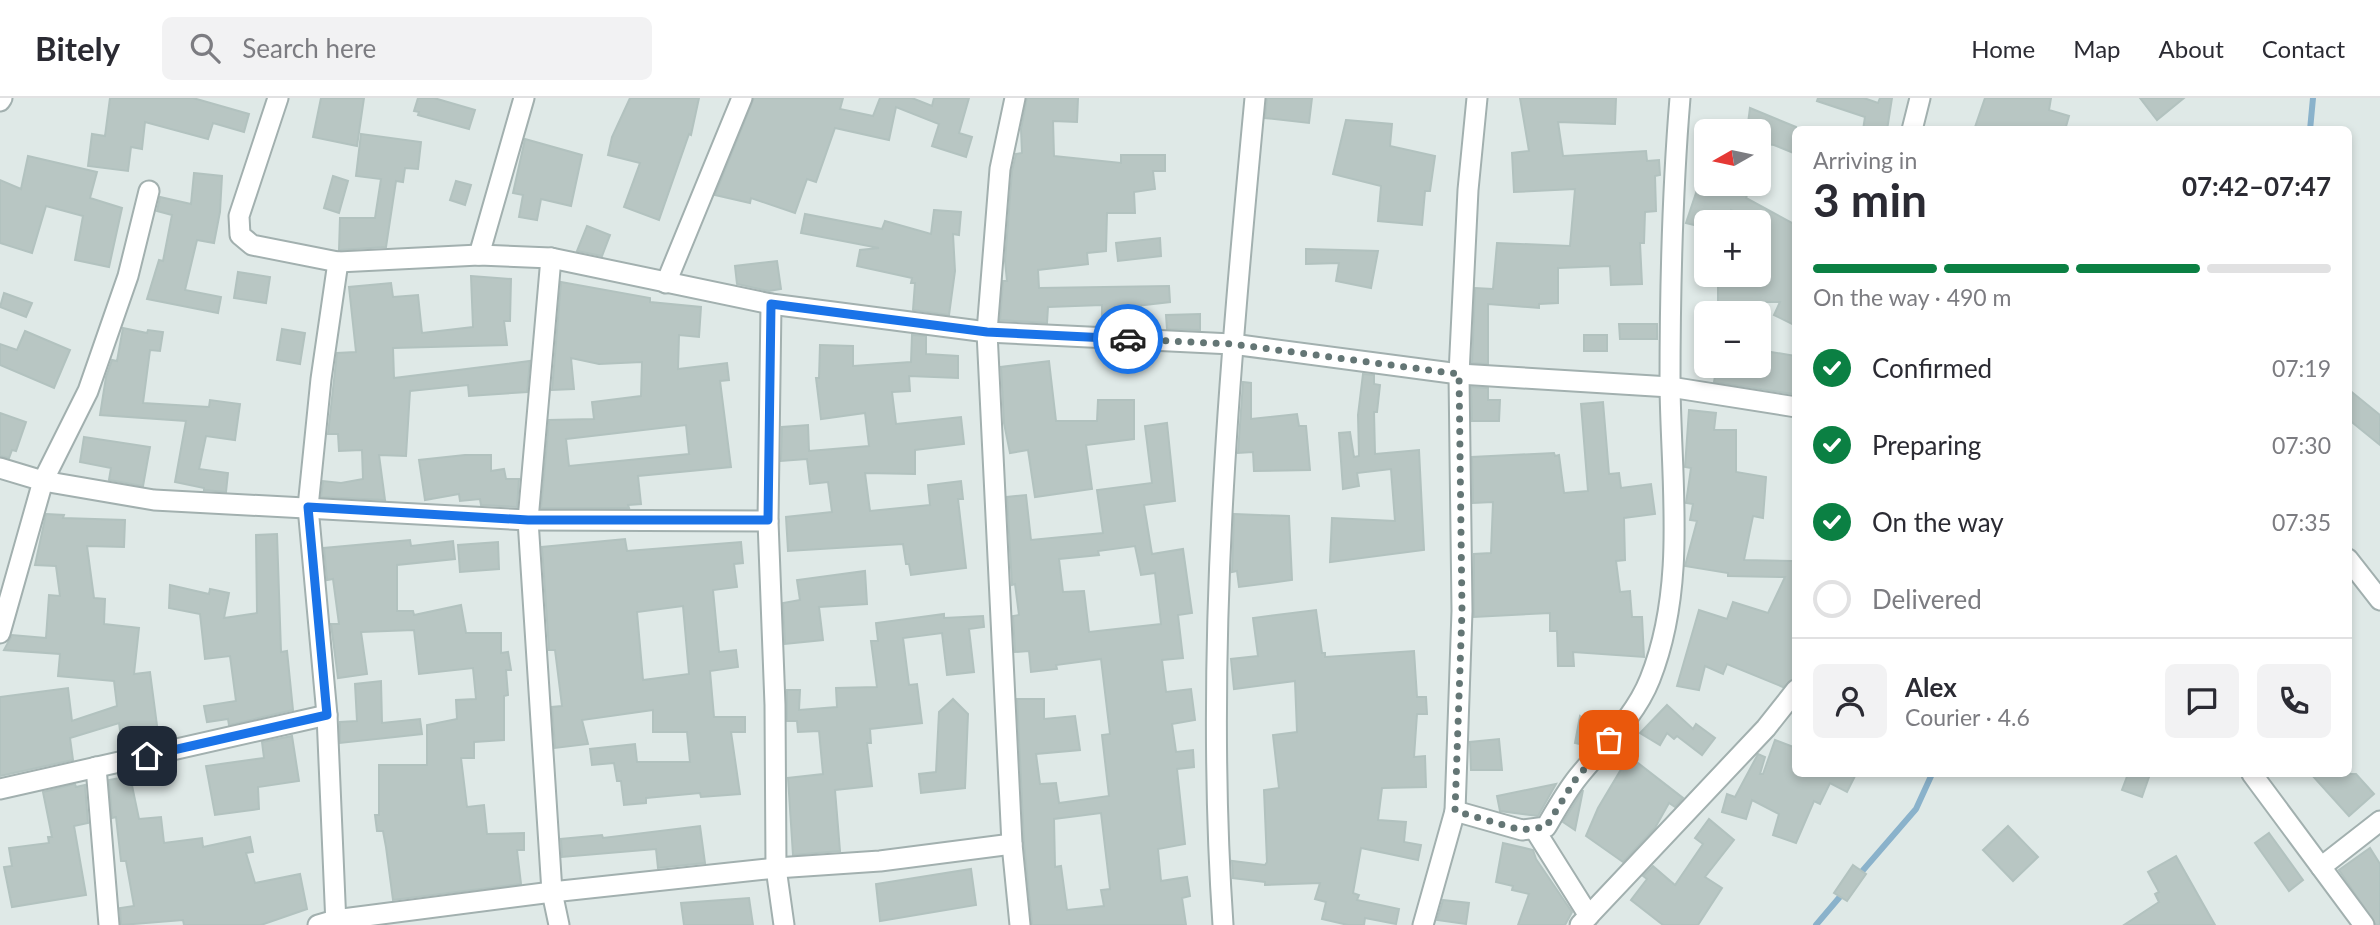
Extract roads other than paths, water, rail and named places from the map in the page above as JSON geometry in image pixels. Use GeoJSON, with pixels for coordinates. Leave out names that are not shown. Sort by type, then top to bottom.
{"type":"FeatureCollection","features":[{"type":"Feature","properties":{"kind":"street"},"geometry":{"type":"LineString","coordinates":[[278,98],[239,216],[240,235],[252,245],[338,262],[479,255],[551,258],[771,304],[987,332],[1232,344],[1459,374],[1671,387],[1792,406]]}},
{"type":"Feature","properties":{"kind":"street"},"geometry":{"type":"LineString","coordinates":[[479,255],[524,98]]}},
{"type":"Feature","properties":{"kind":"street"},"geometry":{"type":"LineString","coordinates":[[666,283],[742,98]]}},
{"type":"Feature","properties":{"kind":"street"},"geometry":{"type":"LineString","coordinates":[[1014,98],[1000,169],[987,332],[1012,844],[1020,925]]}},
{"type":"Feature","properties":{"kind":"street"},"geometry":{"type":"LineString","coordinates":[[1223,925],[1219,861],[1218,627],[1222,481],[1255,98]]}},
{"type":"Feature","properties":{"kind":"street"},"geometry":{"type":"LineString","coordinates":[[1423,925],[1455,811],[1462,611],[1459,374],[1468,190],[1477,98]]}},
{"type":"Feature","properties":{"kind":"street"},"geometry":{"type":"LineString","coordinates":[[1455,811],[1521,830],[1546,827],[1575,780],[1626,720],[1650,681],[1666,624],[1675,537],[1671,387],[1672,200],[1680,98]]}},
{"type":"Feature","properties":{"kind":"street"},"geometry":{"type":"LineString","coordinates":[[1913,126],[1920,98]]}},
{"type":"Feature","properties":{"kind":"street"},"geometry":{"type":"LineString","coordinates":[[0,633],[43,481],[88,391],[128,275],[149,191]]}},
{"type":"Feature","properties":{"kind":"street"},"geometry":{"type":"LineString","coordinates":[[551,258],[528,520],[552,892],[559,925]]}},
{"type":"Feature","properties":{"kind":"street"},"geometry":{"type":"LineString","coordinates":[[338,262],[308,507],[327,715],[330,923],[552,892],[776,868],[880,861],[1012,844]]}},
{"type":"Feature","properties":{"kind":"street"},"geometry":{"type":"LineString","coordinates":[[771,304],[768,520],[775,705],[776,868],[784,925]]}},
{"type":"Feature","properties":{"kind":"street"},"geometry":{"type":"LineString","coordinates":[[0,468],[43,481],[154,500],[528,520],[768,520]]}},
{"type":"Feature","properties":{"kind":"street"},"geometry":{"type":"LineString","coordinates":[[2352,564],[2380,600]]}},
{"type":"Feature","properties":{"kind":"street"},"geometry":{"type":"LineString","coordinates":[[1535,830],[1585,920],[1766,728],[1792,695]]}},
{"type":"Feature","properties":{"kind":"street"},"geometry":{"type":"LineString","coordinates":[[0,789],[327,715]]}},
{"type":"Feature","properties":{"kind":"street"},"geometry":{"type":"LineString","coordinates":[[96,767],[109,925]]}},
{"type":"Feature","properties":{"kind":"street"},"geometry":{"type":"LineString","coordinates":[[2254,777],[2364,925]]}},
{"type":"Feature","properties":{"kind":"street"},"geometry":{"type":"LineString","coordinates":[[2321,867],[2380,821]]}},
{"type":"Feature","properties":{"kind":"waterway"},"geometry":{"type":"LineString","coordinates":[[2310,126],[2313,98]]}},
{"type":"Feature","properties":{"kind":"waterway"},"geometry":{"type":"LineString","coordinates":[[1858,876],[1916,809],[1931,777]]}},
{"type":"Feature","properties":{"kind":"waterway"},"geometry":{"type":"LineString","coordinates":[[1816,925],[1844,892]]}}]}
